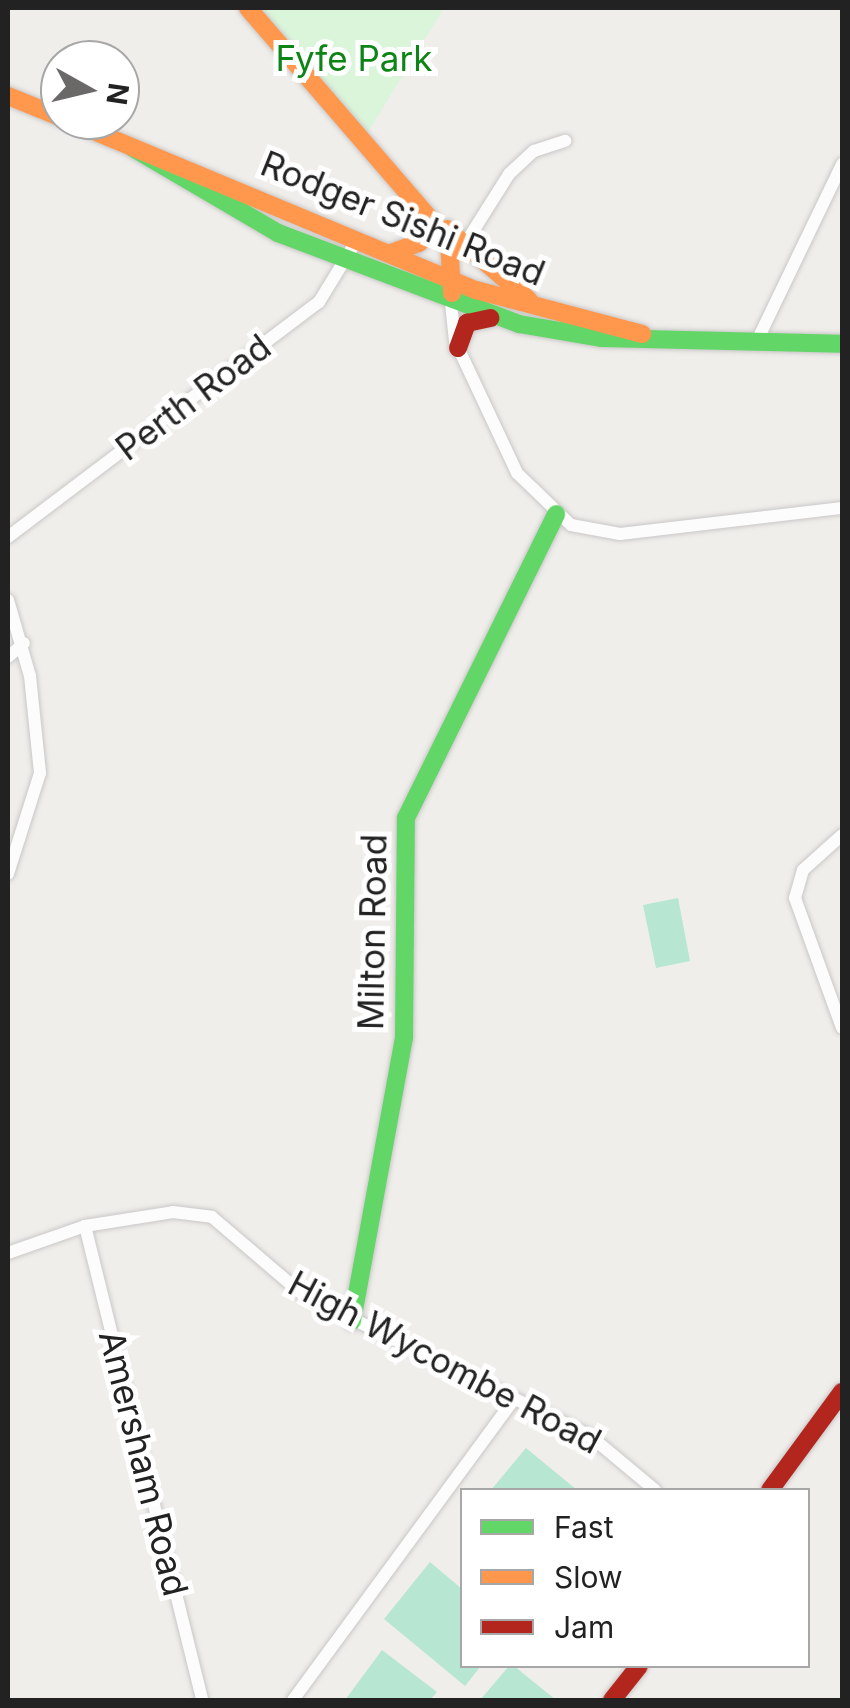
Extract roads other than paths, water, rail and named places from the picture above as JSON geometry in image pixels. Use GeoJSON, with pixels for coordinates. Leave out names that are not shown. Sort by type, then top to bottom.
{"type":"FeatureCollection","features":[{"type":"Feature","properties":{"kind":"main road"},"geometry":{"type":"LineString","coordinates":[[248,8],[452,247],[454,282],[450,303]]}},
{"type":"Feature","properties":{"kind":"main road"},"geometry":{"type":"LineString","coordinates":[[8,96],[40,109]]}},
{"type":"Feature","properties":{"kind":"main road","name":"Rodger Sishi Road"},"geometry":{"type":"LineString","coordinates":[[114,140],[454,282],[652,338]]}},
{"type":"Feature","properties":{"kind":"main road","name":"Rodger Sishi Road"},"geometry":{"type":"LineString","coordinates":[[133,148],[348,263],[496,318],[580,336],[842,344]]}},
{"type":"Feature","properties":{"kind":"main road"},"geometry":{"type":"LineString","coordinates":[[424,213],[542,310]]}},
{"type":"Feature","properties":{"kind":"main road"},"geometry":{"type":"LineString","coordinates":[[390,253],[422,240],[424,213]]}},
{"type":"Feature","properties":{"kind":"main road"},"geometry":{"type":"LineString","coordinates":[[458,348],[467,323],[496,318]]}},
{"type":"Feature","properties":{"kind":"main road","name":"Milton Road"},"geometry":{"type":"LineString","coordinates":[[352,1321],[404,1038],[406,818],[556,514]]}},
{"type":"Feature","properties":{"kind":"main road"},"geometry":{"type":"LineString","coordinates":[[771,1488],[842,1392]]}},
{"type":"Feature","properties":{"kind":"main road"},"geometry":{"type":"LineString","coordinates":[[612,1700],[637,1668]]}},
{"type":"Feature","properties":{"kind":"street"},"geometry":{"type":"LineString","coordinates":[[465,244],[509,174],[534,151],[565,141]]}},
{"type":"Feature","properties":{"kind":"street"},"geometry":{"type":"LineString","coordinates":[[756,343],[842,164]]}},
{"type":"Feature","properties":{"kind":"street","name":"Perth Road"},"geometry":{"type":"LineString","coordinates":[[8,537],[318,302],[348,263],[357,240]]}},
{"type":"Feature","properties":{"kind":"street"},"geometry":{"type":"LineString","coordinates":[[450,303],[458,348],[517,472],[556,514],[582,530],[620,534],[786,508],[842,508]]}},
{"type":"Feature","properties":{"kind":"street"},"geometry":{"type":"LineString","coordinates":[[8,600],[24,643],[40,772],[8,874]]}},
{"type":"Feature","properties":{"kind":"street"},"geometry":{"type":"LineString","coordinates":[[8,656],[24,643]]}},
{"type":"Feature","properties":{"kind":"street"},"geometry":{"type":"LineString","coordinates":[[842,834],[804,870],[794,898],[842,1028]]}},
{"type":"Feature","properties":{"kind":"street","name":"High Wycombe Road"},"geometry":{"type":"LineString","coordinates":[[8,1253],[84,1226],[173,1212],[212,1216],[288,1284],[352,1321],[603,1443],[654,1488]]}},
{"type":"Feature","properties":{"kind":"street","name":"Amersham Road"},"geometry":{"type":"LineString","coordinates":[[84,1226],[202,1700]]}},
{"type":"Feature","properties":{"kind":"street"},"geometry":{"type":"LineString","coordinates":[[294,1700],[514,1399]]}},
{"type":"Feature","properties":{"kind":"park label","name":"Fyfe Park"},"geometry":{"type":"Point","coordinates":[354,58]}}]}
